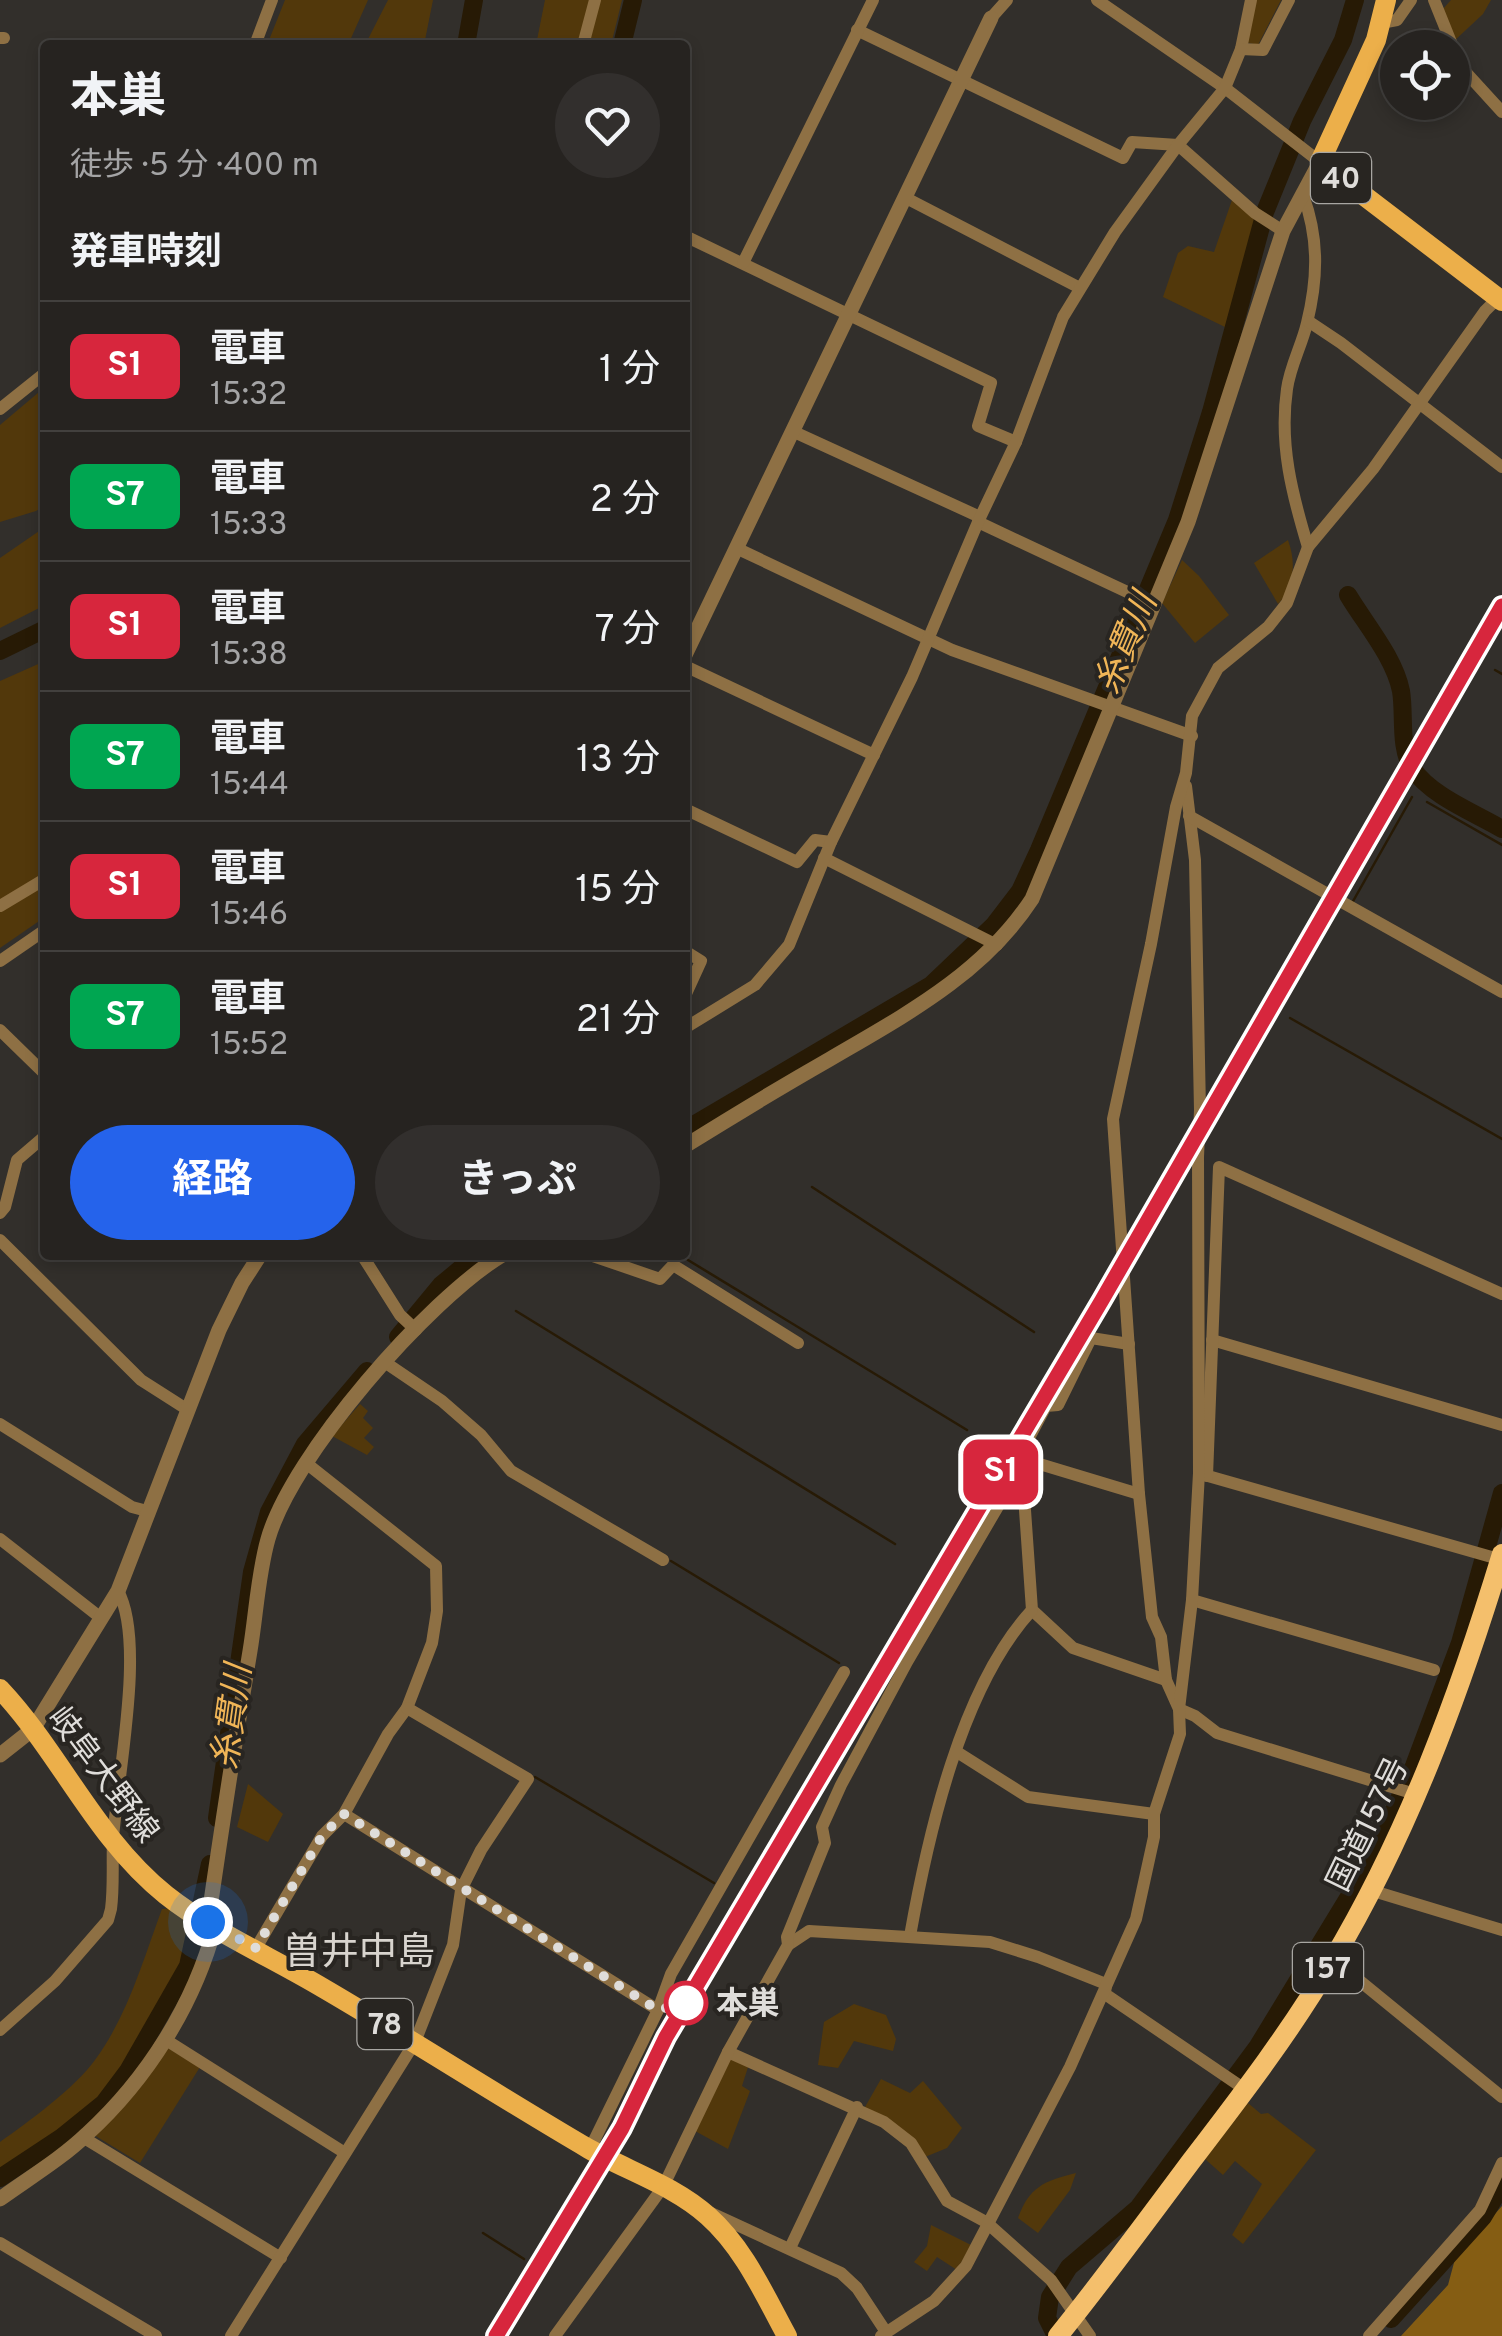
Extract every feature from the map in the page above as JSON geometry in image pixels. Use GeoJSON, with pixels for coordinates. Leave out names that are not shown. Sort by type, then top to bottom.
{"type":"FeatureCollection","features":[{"type":"Feature","properties":{"kind":"highway","name":"国道157号"},"geometry":{"type":"LineString","coordinates":[[1065,2326],[1236,2083],[1289,2030],[1334,1959],[1418,1795],[1462,1681],[1502,1558]]}},
{"type":"Feature","properties":{"kind":"main road","name":"40"},"geometry":{"type":"LineString","coordinates":[[1386,0],[1376,40],[1320,162],[1500,300]]}},
{"type":"Feature","properties":{"kind":"main road","name":"岐阜大野線"},"geometry":{"type":"LineString","coordinates":[[0,1689],[33,1729],[92,1816],[130,1862],[165,1894],[590,2149],[706,2214],[744,2258],[787,2336]]}},
{"type":"Feature","properties":{"kind":"street"},"geometry":{"type":"LineString","coordinates":[[257,40],[272,0]]}},
{"type":"Feature","properties":{"kind":"street"},"geometry":{"type":"LineString","coordinates":[[584,40],[595,0]]}},
{"type":"Feature","properties":{"kind":"street"},"geometry":{"type":"LineString","coordinates":[[743,264],[873,0]]}},
{"type":"Feature","properties":{"kind":"street"},"geometry":{"type":"LineString","coordinates":[[690,645],[991,18],[1007,0]]}},
{"type":"Feature","properties":{"kind":"street"},"geometry":{"type":"LineString","coordinates":[[690,1143],[884,1030],[971,969],[988,940],[1032,899],[1103,704],[1201,487],[1277,228],[1303,195],[1320,162],[1225,88],[1097,0]]}},
{"type":"Feature","properties":{"kind":"street"},"geometry":{"type":"LineString","coordinates":[[690,1025],[740,996],[778,961],[789,944],[831,842],[928,640],[1016,442],[1063,318],[1115,232],[1178,144],[1225,88],[1241,49],[1252,0]]}},
{"type":"Feature","properties":{"kind":"street"},"geometry":{"type":"LineString","coordinates":[[1241,49],[1264,50],[1289,0]]}},
{"type":"Feature","properties":{"kind":"street"},"geometry":{"type":"LineString","coordinates":[[1381,23],[1397,20],[1411,0]]}},
{"type":"Feature","properties":{"kind":"street"},"geometry":{"type":"LineString","coordinates":[[1434,0],[1460,67],[1502,112]]}},
{"type":"Feature","properties":{"kind":"street"},"geometry":{"type":"LineString","coordinates":[[856,30],[1123,158],[1132,142],[1178,144],[1277,228]]}},
{"type":"Feature","properties":{"kind":"street"},"geometry":{"type":"LineString","coordinates":[[1303,195],[1313,222],[1318,262],[1308,321],[1287,384],[1284,454],[1307,548]]}},
{"type":"Feature","properties":{"kind":"street"},"geometry":{"type":"LineString","coordinates":[[906,198],[1080,288]]}},
{"type":"Feature","properties":{"kind":"street"},"geometry":{"type":"LineString","coordinates":[[690,238],[991,383],[978,426],[1016,442]]}},
{"type":"Feature","properties":{"kind":"street"},"geometry":{"type":"LineString","coordinates":[[1418,1795],[1217,1734],[1178,1708],[1166,1680],[1161,1637],[1152,1618],[1139,1494],[1113,1120],[1186,774],[1192,716],[1218,668],[1268,628],[1287,603],[1307,548],[1350,499],[1500,300]]}},
{"type":"Feature","properties":{"kind":"street"},"geometry":{"type":"LineString","coordinates":[[1308,321],[1502,467]]}},
{"type":"Feature","properties":{"kind":"street"},"geometry":{"type":"LineString","coordinates":[[0,409],[40,377]]}},
{"type":"Feature","properties":{"kind":"street"},"geometry":{"type":"LineString","coordinates":[[792,431],[1146,602]]}},
{"type":"Feature","properties":{"kind":"street"},"geometry":{"type":"LineString","coordinates":[[736,548],[928,640],[1192,736]]}},
{"type":"Feature","properties":{"kind":"street"},"geometry":{"type":"LineString","coordinates":[[690,668],[874,755]]}},
{"type":"Feature","properties":{"kind":"street"},"geometry":{"type":"LineString","coordinates":[[1186,774],[1195,876],[1203,1474]]}},
{"type":"Feature","properties":{"kind":"street"},"geometry":{"type":"LineString","coordinates":[[690,810],[796,862],[815,840],[831,842]]}},
{"type":"Feature","properties":{"kind":"street"},"geometry":{"type":"LineString","coordinates":[[1189,816],[1502,992]]}},
{"type":"Feature","properties":{"kind":"street"},"geometry":{"type":"LineString","coordinates":[[824,858],[988,940]]}},
{"type":"Feature","properties":{"kind":"street"},"geometry":{"type":"LineString","coordinates":[[0,906],[40,883]]}},
{"type":"Feature","properties":{"kind":"street"},"geometry":{"type":"LineString","coordinates":[[0,962],[40,934]]}},
{"type":"Feature","properties":{"kind":"street"},"geometry":{"type":"LineString","coordinates":[[690,954],[700,961],[690,984]]}},
{"type":"Feature","properties":{"kind":"street"},"geometry":{"type":"LineString","coordinates":[[0,1030],[40,1069]]}},
{"type":"Feature","properties":{"kind":"street"},"geometry":{"type":"LineString","coordinates":[[0,1212],[5,1207],[17,1160],[40,1140]]}},
{"type":"Feature","properties":{"kind":"street"},"geometry":{"type":"LineString","coordinates":[[706,2214],[840,2273],[857,2288],[883,2334],[934,2301],[966,2266],[1063,2081],[1136,1920],[1154,1836],[1154,1814],[1180,1734],[1178,1708],[1203,1474],[1219,1167],[1502,1294]]}},
{"type":"Feature","properties":{"kind":"street"},"geometry":{"type":"LineString","coordinates":[[0,1240],[141,1380],[188,1410]]}},
{"type":"Feature","properties":{"kind":"street"},"geometry":{"type":"LineString","coordinates":[[0,1756],[33,1729],[118,1591],[218,1330],[257,1260]]}},
{"type":"Feature","properties":{"kind":"street"},"geometry":{"type":"LineString","coordinates":[[365,1260],[410,1324]]}},
{"type":"Feature","properties":{"kind":"street"},"geometry":{"type":"LineString","coordinates":[[0,2199],[84,2138],[122,2100],[166,2040],[206,1960],[268,1540],[321,1439],[386,1364],[410,1324],[494,1260]]}},
{"type":"Feature","properties":{"kind":"street"},"geometry":{"type":"LineString","coordinates":[[605,1260],[660,1279],[673,1265],[798,1344]]}},
{"type":"Feature","properties":{"kind":"street"},"geometry":{"type":"LineString","coordinates":[[1129,1344],[1091,1338],[1058,1405],[1046,1406],[1021,1453],[1032,1610],[1073,1648],[1166,1680]]}},
{"type":"Feature","properties":{"kind":"street"},"geometry":{"type":"LineString","coordinates":[[1212,1340],[1502,1425]]}},
{"type":"Feature","properties":{"kind":"street"},"geometry":{"type":"LineString","coordinates":[[386,1364],[442,1400],[482,1435],[511,1472],[662,1560]]}},
{"type":"Feature","properties":{"kind":"street"},"geometry":{"type":"LineString","coordinates":[[0,1424],[132,1507],[147,1511]]}},
{"type":"Feature","properties":{"kind":"street"},"geometry":{"type":"LineString","coordinates":[[1023,1460],[1139,1494]]}},
{"type":"Feature","properties":{"kind":"street"},"geometry":{"type":"LineString","coordinates":[[788,1945],[787,1937],[825,1844],[822,1827],[841,1785],[1023,1460]]}},
{"type":"Feature","properties":{"kind":"street"},"geometry":{"type":"LineString","coordinates":[[256,1948],[322,1836],[344,1814],[388,1734],[407,1708],[432,1643],[437,1611],[436,1566],[306,1463]]}},
{"type":"Feature","properties":{"kind":"street"},"geometry":{"type":"LineString","coordinates":[[1203,1474],[1502,1558]]}},
{"type":"Feature","properties":{"kind":"street"},"geometry":{"type":"LineString","coordinates":[[0,1539],[100,1618]]}},
{"type":"Feature","properties":{"kind":"street"},"geometry":{"type":"LineString","coordinates":[[0,2030],[55,1981],[108,1920],[114,1886],[113,1842],[130,1668],[126,1606],[118,1591]]}},
{"type":"Feature","properties":{"kind":"street"},"geometry":{"type":"LineString","coordinates":[[1192,1600],[1434,1670]]}},
{"type":"Feature","properties":{"kind":"street"},"geometry":{"type":"LineString","coordinates":[[910,1936],[936,1818],[974,1702],[1016,1627],[1032,1610]]}},
{"type":"Feature","properties":{"kind":"street"},"geometry":{"type":"LineString","coordinates":[[590,2149],[658,2010],[671,1974],[844,1672]]}},
{"type":"Feature","properties":{"kind":"street"},"geometry":{"type":"LineString","coordinates":[[232,2336],[416,2042],[453,1945],[461,1890],[481,1850],[528,1779],[407,1708]]}},
{"type":"Feature","properties":{"kind":"street"},"geometry":{"type":"LineString","coordinates":[[957,1752],[1028,1798],[1154,1814]]}},
{"type":"Feature","properties":{"kind":"street"},"geometry":{"type":"LineString","coordinates":[[344,1814],[658,2010]]}},
{"type":"Feature","properties":{"kind":"street"},"geometry":{"type":"LineString","coordinates":[[1370,1890],[1502,1930]]}},
{"type":"Feature","properties":{"kind":"street"},"geometry":{"type":"LineString","coordinates":[[555,2336],[662,2187],[728,2052],[788,1945],[810,1930],[990,1942],[1076,1970],[1106,1984],[1105,1994]]}},
{"type":"Feature","properties":{"kind":"street"},"geometry":{"type":"LineString","coordinates":[[1334,1959],[1502,2097]]}},
{"type":"Feature","properties":{"kind":"street"},"geometry":{"type":"LineString","coordinates":[[1105,1994],[1236,2083]]}},
{"type":"Feature","properties":{"kind":"street"},"geometry":{"type":"LineString","coordinates":[[166,2040],[344,2153]]}},
{"type":"Feature","properties":{"kind":"street"},"geometry":{"type":"LineString","coordinates":[[728,2052],[884,2122],[911,2144],[947,2201],[986,2222],[1062,2292],[1065,2326],[1090,2336]]}},
{"type":"Feature","properties":{"kind":"street"},"geometry":{"type":"LineString","coordinates":[[790,2248],[857,2107]]}},
{"type":"Feature","properties":{"kind":"street"},"geometry":{"type":"LineString","coordinates":[[84,2138],[280,2258]]}},
{"type":"Feature","properties":{"kind":"street"},"geometry":{"type":"LineString","coordinates":[[1369,2336],[1480,2210],[1502,2163]]}},
{"type":"Feature","properties":{"kind":"street"},"geometry":{"type":"LineString","coordinates":[[0,2242],[156,2336]]}},
{"type":"Feature","properties":{"kind":"shaded area"},"geometry":{"type":"Polygon","coordinates":[[[285,0],[368,0],[350,40],[269,40],[285,0]]]}},
{"type":"Feature","properties":{"kind":"shaded area"},"geometry":{"type":"Polygon","coordinates":[[[388,0],[433,0],[425,40],[368,40],[388,0]]]}},
{"type":"Feature","properties":{"kind":"shaded area"},"geometry":{"type":"Polygon","coordinates":[[[545,0],[622,0],[612,40],[537,40],[545,0]]]}},
{"type":"Feature","properties":{"kind":"shaded area"},"geometry":{"type":"Polygon","coordinates":[[[1255,0],[1281,0],[1258,45],[1245,42],[1255,0]]]}},
{"type":"Feature","properties":{"kind":"shaded area"},"geometry":{"type":"Polygon","coordinates":[[[1451,0],[1491,0],[1466,30],[1449,30],[1443,9],[1451,0]]]}},
{"type":"Feature","properties":{"kind":"shaded area"},"geometry":{"type":"Polygon","coordinates":[[[1232,200],[1256,217],[1225,327],[1163,297],[1178,253],[1188,246],[1214,252],[1232,200]]]}},
{"type":"Feature","properties":{"kind":"shaded area"},"geometry":{"type":"Polygon","coordinates":[[[40,391],[40,508],[0,522],[0,425],[40,391]]]}},
{"type":"Feature","properties":{"kind":"shaded area"},"geometry":{"type":"Polygon","coordinates":[[[40,530],[40,608],[0,628],[0,558],[40,530]]]}},
{"type":"Feature","properties":{"kind":"shaded area"},"geometry":{"type":"Polygon","coordinates":[[[1288,540],[1292,574],[1288,590],[1278,604],[1254,563],[1288,540]]]}},
{"type":"Feature","properties":{"kind":"shaded area"},"geometry":{"type":"Polygon","coordinates":[[[1182,560],[1229,615],[1195,643],[1162,603],[1182,560]]]}},
{"type":"Feature","properties":{"kind":"shaded area"},"geometry":{"type":"Polygon","coordinates":[[[40,663],[40,920],[0,948],[0,681],[40,663]]]}},
{"type":"Feature","properties":{"kind":"shaded area"},"geometry":{"type":"Polygon","coordinates":[[[360,1404],[368,1411],[363,1418],[373,1428],[364,1438],[374,1447],[367,1455],[332,1436],[360,1404]]]}},
{"type":"Feature","properties":{"kind":"shaded area"},"geometry":{"type":"Polygon","coordinates":[[[248,1784],[283,1814],[268,1842],[237,1827],[248,1784]]]}},
{"type":"Feature","properties":{"kind":"shaded area"},"geometry":{"type":"Polygon","coordinates":[[[175,1908],[199,1928],[191,1973],[131,2078],[85,2127],[0,2186],[0,2142],[64,2093],[95,2060],[126,2006],[162,1909],[175,1908]]]}},
{"type":"Feature","properties":{"kind":"shaded area"},"geometry":{"type":"Polygon","coordinates":[[[854,2004],[886,2015],[896,2039],[893,2051],[854,2041],[838,2068],[818,2065],[824,2022],[854,2004]]]}},
{"type":"Feature","properties":{"kind":"shaded area"},"geometry":{"type":"Polygon","coordinates":[[[166,2047],[200,2067],[140,2163],[94,2135],[166,2047]]]}},
{"type":"Feature","properties":{"kind":"shaded area"},"geometry":{"type":"Polygon","coordinates":[[[732,2056],[749,2064],[742,2086],[750,2091],[728,2149],[695,2131],[732,2056]]]}},
{"type":"Feature","properties":{"kind":"shaded area"},"geometry":{"type":"Polygon","coordinates":[[[881,2079],[910,2093],[923,2081],[962,2128],[947,2148],[925,2157],[865,2107],[881,2079]]]}},
{"type":"Feature","properties":{"kind":"shaded area"},"geometry":{"type":"Polygon","coordinates":[[[1248,2103],[1261,2114],[1268,2113],[1316,2150],[1243,2244],[1232,2235],[1262,2184],[1235,2161],[1223,2175],[1205,2159],[1248,2103]]]}},
{"type":"Feature","properties":{"kind":"shaded area"},"geometry":{"type":"Polygon","coordinates":[[[1076,2173],[1070,2190],[1038,2233],[1018,2218],[1027,2199],[1039,2187],[1076,2173]]]}},
{"type":"Feature","properties":{"kind":"shaded area"},"geometry":{"type":"Polygon","coordinates":[[[1502,2206],[1502,2336],[1401,2336],[1448,2285],[1455,2259],[1502,2206]]]}},
{"type":"Feature","properties":{"kind":"shaded area"},"geometry":{"type":"Polygon","coordinates":[[[931,2225],[971,2245],[957,2270],[937,2257],[927,2271],[914,2262],[927,2246],[931,2225]]]}},
{"type":"Feature","properties":{"kind":"waterway"},"geometry":{"type":"LineString","coordinates":[[467,40],[474,0]]}},
{"type":"Feature","properties":{"kind":"waterway"},"geometry":{"type":"LineString","coordinates":[[623,40],[633,0]]}},
{"type":"Feature","properties":{"kind":"waterway","name":"糸貫川"},"geometry":{"type":"LineString","coordinates":[[690,1127],[931,985],[994,925],[1020,891],[1177,520],[1211,412],[1265,212],[1302,121],[1343,40],[1355,0]]}},
{"type":"Feature","properties":{"kind":"waterway"},"geometry":{"type":"LineString","coordinates":[[1348,595],[1397,678],[1405,750],[1412,768],[1441,795],[1502,829]]}},
{"type":"Feature","properties":{"kind":"waterway"},"geometry":{"type":"LineString","coordinates":[[0,651],[40,631]]}},
{"type":"Feature","properties":{"kind":"waterway"},"geometry":{"type":"LineString","coordinates":[[1495,670],[1502,674]]}},
{"type":"Feature","properties":{"kind":"waterway"},"geometry":{"type":"LineString","coordinates":[[1352,903],[1412,797]]}},
{"type":"Feature","properties":{"kind":"waterway"},"geometry":{"type":"LineString","coordinates":[[1427,802],[1502,845]]}},
{"type":"Feature","properties":{"kind":"waterway"},"geometry":{"type":"LineString","coordinates":[[1290,1018],[1502,1139]]}},
{"type":"Feature","properties":{"kind":"waterway"},"geometry":{"type":"LineString","coordinates":[[812,1187],[1034,1332]]}},
{"type":"Feature","properties":{"kind":"waterway","name":"糸貫川"},"geometry":{"type":"LineString","coordinates":[[398,1337],[441,1285],[471,1260]]}},
{"type":"Feature","properties":{"kind":"waterway"},"geometry":{"type":"LineString","coordinates":[[688,1260],[967,1430]]}},
{"type":"Feature","properties":{"kind":"waterway"},"geometry":{"type":"LineString","coordinates":[[516,1311],[895,1544]]}},
{"type":"Feature","properties":{"kind":"waterway","name":"糸貫川"},"geometry":{"type":"LineString","coordinates":[[217,1818],[252,1572],[269,1512],[305,1444],[367,1371]]}},
{"type":"Feature","properties":{"kind":"waterway"},"geometry":{"type":"LineString","coordinates":[[1056,2336],[1047,2318],[1050,2297],[1069,2267],[1138,2208],[1258,2046],[1372,1859],[1414,1766],[1460,1643],[1502,1493]]}},
{"type":"Feature","properties":{"kind":"waterway"},"geometry":{"type":"LineString","coordinates":[[671,1561],[839,1663]]}},
{"type":"Feature","properties":{"kind":"waterway"},"geometry":{"type":"LineString","coordinates":[[535,1777],[714,1883]]}},
{"type":"Feature","properties":{"kind":"waterway","name":"糸貫川"},"geometry":{"type":"LineString","coordinates":[[0,2178],[62,2137],[104,2103],[128,2071],[188,1966],[210,1864]]}},
{"type":"Feature","properties":{"kind":"waterway"},"geometry":{"type":"LineString","coordinates":[[1391,2319],[1483,2217],[1502,2185]]}},
{"type":"Feature","properties":{"kind":"waterway"},"geometry":{"type":"LineString","coordinates":[[483,2233],[524,2259]]}},
{"type":"Feature","properties":{"kind":"railway"},"geometry":{"type":"LineString","coordinates":[[495,2336],[621,2128],[665,2037],[1121,1267],[1502,606]]}},
{"type":"Feature","properties":{"kind":"train","name":"S1"},"geometry":{"type":"LineString","coordinates":[[496,2336],[622,2128],[666,2037],[1102,1300],[1502,606]]}},
{"type":"Feature","properties":{"kind":"place","name":"本巣"},"geometry":{"type":"Point","coordinates":[686,2003]}},
{"type":"Feature","properties":{"kind":"district","name":"曽井中島"},"geometry":{"type":"Point","coordinates":[359,1951]}},
{"type":"Feature","properties":{"kind":"route"},"geometry":{"type":"LineString","coordinates":[[208,1922],[256,1948],[322,1836],[344,1814],[658,2010],[686,2003]]}}]}
